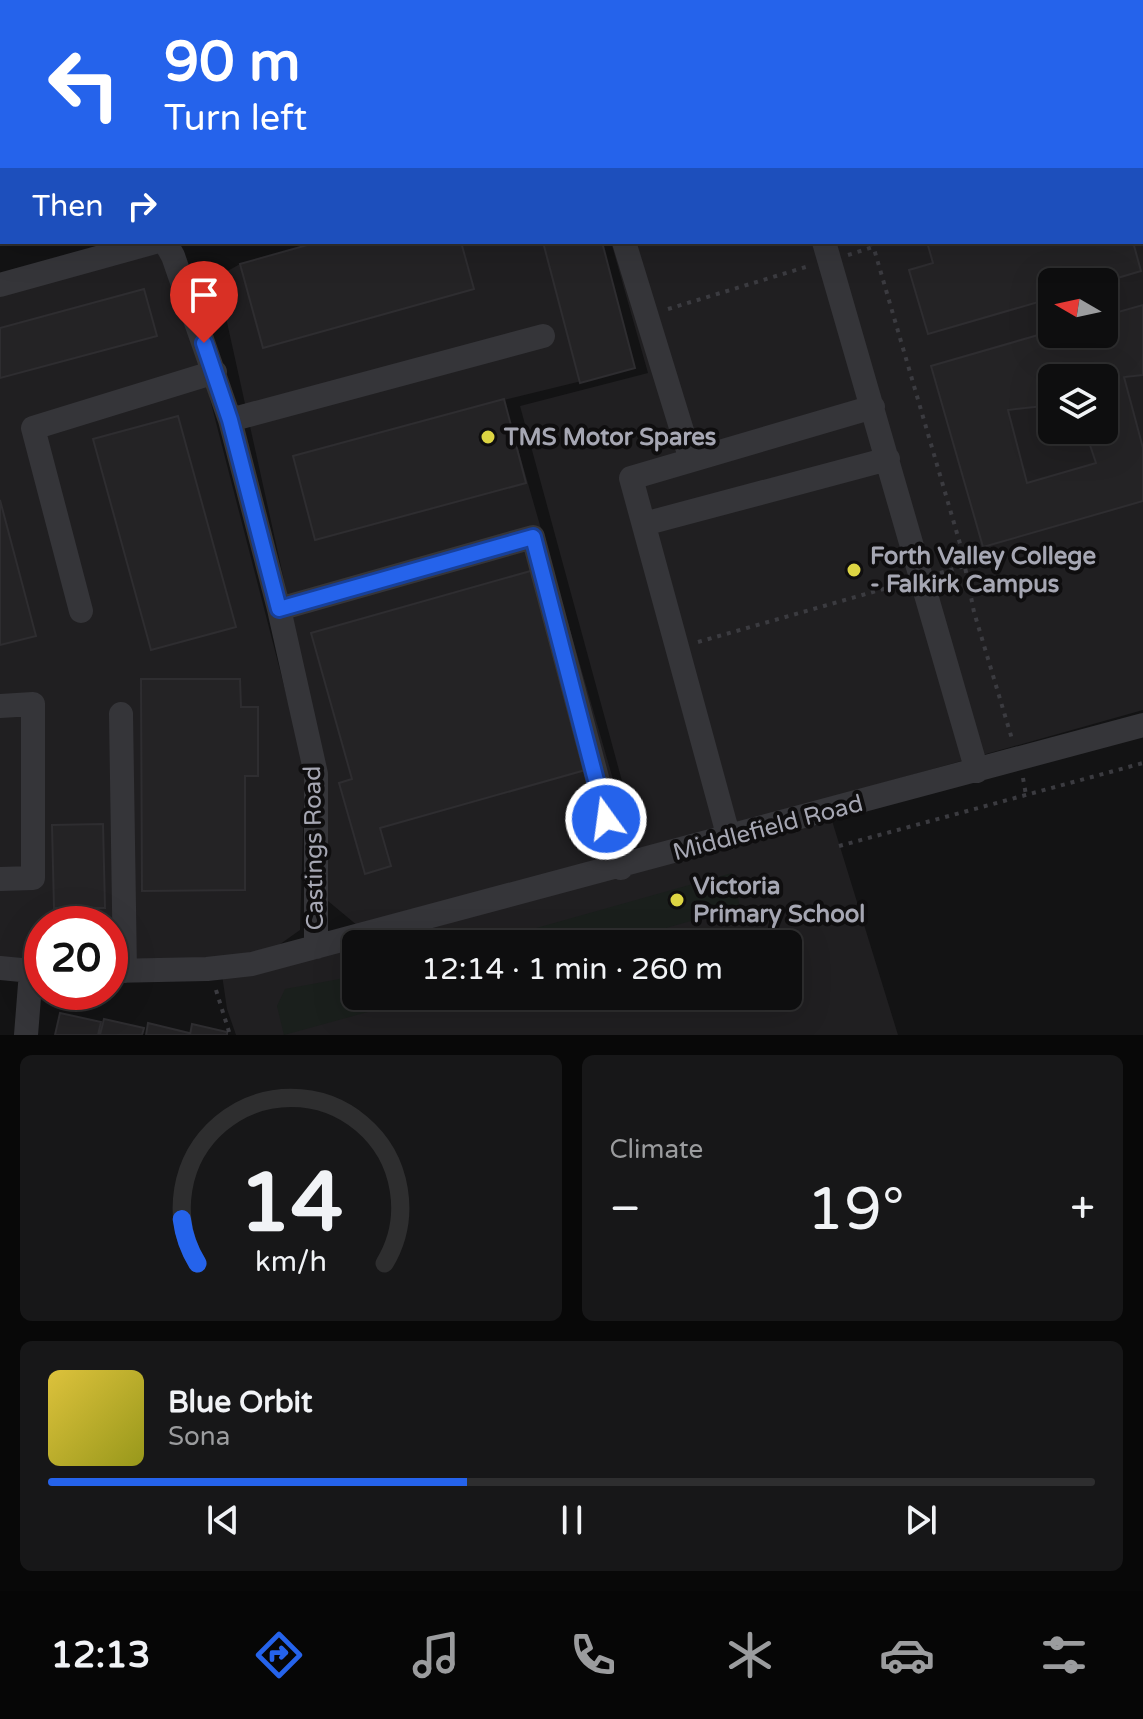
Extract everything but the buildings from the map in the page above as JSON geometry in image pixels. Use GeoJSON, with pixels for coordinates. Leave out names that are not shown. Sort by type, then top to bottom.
{"type":"FeatureCollection","features":[{"type":"Feature","properties":{"kind":"street"},"geometry":{"type":"LineString","coordinates":[[0,285],[148,244]]}},
{"type":"Feature","properties":{"kind":"street","name":"Castings Road"},"geometry":{"type":"LineString","coordinates":[[166,244],[230,420],[279,609],[316,774],[316,947]]}},
{"type":"Feature","properties":{"kind":"street"},"geometry":{"type":"LineString","coordinates":[[625,244],[691,460]]}},
{"type":"Feature","properties":{"kind":"street"},"geometry":{"type":"LineString","coordinates":[[826,251],[977,771]]}},
{"type":"Feature","properties":{"kind":"street"},"geometry":{"type":"LineString","coordinates":[[230,420],[543,336]]}},
{"type":"Feature","properties":{"kind":"street"},"geometry":{"type":"LineString","coordinates":[[81,611],[33,428],[215,372]]}},
{"type":"Feature","properties":{"kind":"street"},"geometry":{"type":"LineString","coordinates":[[729,838],[631,478],[873,407]]}},
{"type":"Feature","properties":{"kind":"street"},"geometry":{"type":"LineString","coordinates":[[644,524],[888,459]]}},
{"type":"Feature","properties":{"kind":"street"},"geometry":{"type":"LineString","coordinates":[[279,609],[533,537],[621,868]]}},
{"type":"Feature","properties":{"kind":"street"},"geometry":{"type":"LineString","coordinates":[[0,706],[33,704],[33,878],[0,879]]}},
{"type":"Feature","properties":{"kind":"street"},"geometry":{"type":"LineString","coordinates":[[119,906],[121,714]]}},
{"type":"Feature","properties":{"kind":"street","name":"Middlefield Road"},"geometry":{"type":"LineString","coordinates":[[128,971],[207,969],[252,964],[621,868],[1143,725]]}},
{"type":"Feature","properties":{"kind":"street"},"geometry":{"type":"LineString","coordinates":[[0,968],[24,971]]}},
{"type":"Feature","properties":{"kind":"street"},"geometry":{"type":"LineString","coordinates":[[26,1035],[30,1010]]}},
{"type":"Feature","properties":{"kind":"path"},"geometry":{"type":"LineString","coordinates":[[646,315],[826,251],[873,244],[965,566],[974,612],[1026,795]]}},
{"type":"Feature","properties":{"kind":"path"},"geometry":{"type":"LineString","coordinates":[[677,648],[965,566]]}},
{"type":"Feature","properties":{"kind":"path"},"geometry":{"type":"LineString","coordinates":[[839,846],[1143,763]]}},
{"type":"Feature","properties":{"kind":"path"},"geometry":{"type":"LineString","coordinates":[[207,969],[230,1035]]}},
{"type":"Feature","properties":{"kind":"shaded area"},"geometry":{"type":"Polygon","coordinates":[[[148,244],[158,244],[173,256],[305,767],[300,930],[255,962],[342,932],[342,1010],[802,1010],[802,930],[347,930],[358,926],[328,901],[326,770],[217,277],[240,264],[311,244],[603,244],[635,368],[504,400],[637,863],[829,811],[898,1035],[236,1035],[227,1009],[221,968],[128,971],[128,906],[24,906],[24,970],[0,968],[0,285],[148,244]]]}},
{"type":"Feature","properties":{"kind":"shaded area","name":"Forth Valley College - Falkirk Campus"},"geometry":{"type":"Polygon","coordinates":[[[612,244],[1143,244],[1143,710],[641,851],[520,406],[648,373],[612,244]]]}},
{"type":"Feature","properties":{"kind":"shaded area"},"geometry":{"type":"Polygon","coordinates":[[[732,873],[740,907],[659,930],[530,930],[732,873]]]}},
{"type":"Feature","properties":{"kind":"shaded area"},"geometry":{"type":"Polygon","coordinates":[[[342,979],[342,1010],[375,1010],[284,1035],[277,1006],[285,989],[342,979]]]}},
{"type":"Feature","properties":{"kind":"place","name":"TMS Motor Spares"},"geometry":{"type":"Point","coordinates":[488,437]}},
{"type":"Feature","properties":{"kind":"place","name":"Forth Valley College - Falkirk Campus"},"geometry":{"type":"Point","coordinates":[854,570]}},
{"type":"Feature","properties":{"kind":"place","name":"Victoria Primary School"},"geometry":{"type":"Point","coordinates":[677,900]}},
{"type":"Feature","properties":{"kind":"route"},"geometry":{"type":"LineString","coordinates":[[204,343],[230,420],[279,609],[533,537],[606,819]]}}]}
